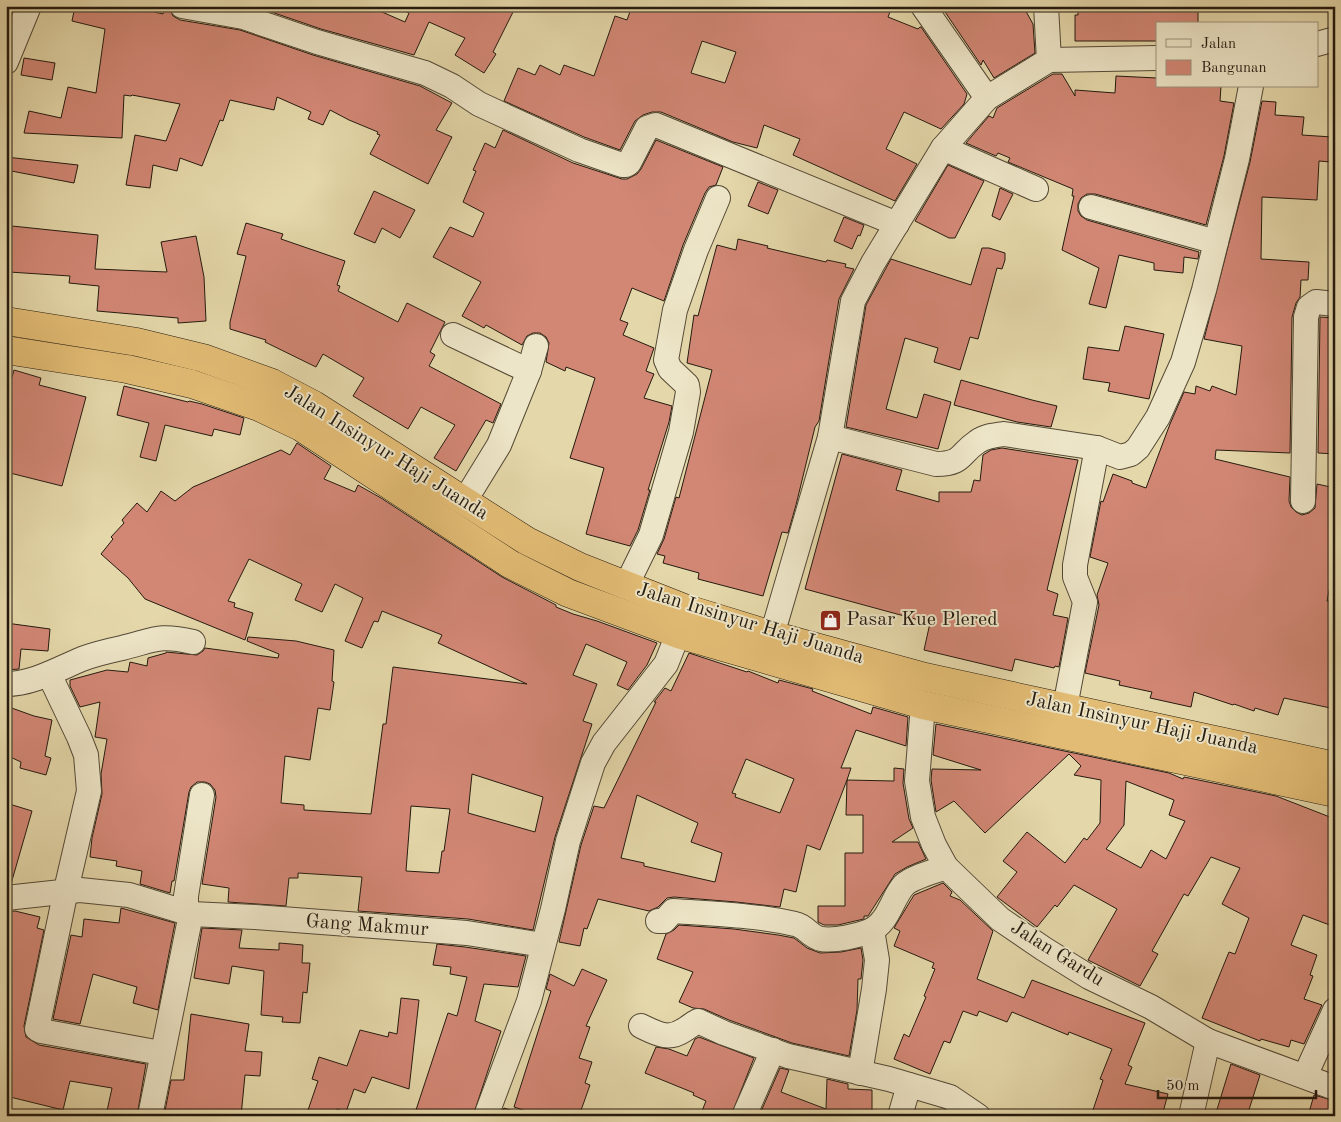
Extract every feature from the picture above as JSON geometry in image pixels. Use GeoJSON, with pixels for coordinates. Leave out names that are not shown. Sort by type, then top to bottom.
{"type":"FeatureCollection","features":[{"type":"Feature","properties":{"kind":"highway","name":"Jalan Insinyur Haji Juanda"},"geometry":{"type":"LineString","coordinates":[[6,321],[137,342],[203,358],[272,383],[307,416],[510,564],[568,593],[678,634],[923,705],[1335,793]]}},
{"type":"Feature","properties":{"kind":"highway","name":"Jalan Insinyur Haji Juanda"},"geometry":{"type":"LineString","coordinates":[[6,350],[127,369],[192,384],[259,407],[307,416],[464,502],[527,541],[580,567],[684,608],[772,635],[925,677],[1335,766]]}},
{"type":"Feature","properties":{"kind":"street"},"geometry":{"type":"LineString","coordinates":[[6,62],[30,6]]}},
{"type":"Feature","properties":{"kind":"street"},"geometry":{"type":"LineString","coordinates":[[182,6],[243,17],[317,42],[425,73],[460,91],[479,104],[579,150],[622,165],[629,163],[647,128],[656,125],[897,224]]}},
{"type":"Feature","properties":{"kind":"street"},"geometry":{"type":"LineString","coordinates":[[923,6],[987,98]]}},
{"type":"Feature","properties":{"kind":"street"},"geometry":{"type":"LineString","coordinates":[[1046,6],[1049,60]]}},
{"type":"Feature","properties":{"kind":"street"},"geometry":{"type":"LineString","coordinates":[[1318,44],[1335,39]]}},
{"type":"Feature","properties":{"kind":"street"},"geometry":{"type":"LineString","coordinates":[[772,635],[830,437],[853,301],[861,284],[943,148],[987,98],[1049,60],[1156,58]]}},
{"type":"Feature","properties":{"kind":"street"},"geometry":{"type":"LineString","coordinates":[[830,437],[936,464],[948,464],[960,459],[978,441],[1004,434],[1096,448],[1120,456],[1131,454],[1138,448],[1158,417],[1183,362],[1237,159],[1251,88]]}},
{"type":"Feature","properties":{"kind":"street"},"geometry":{"type":"LineString","coordinates":[[943,148],[1036,189]]}},
{"type":"Feature","properties":{"kind":"street"},"geometry":{"type":"LineString","coordinates":[[626,586],[651,535],[681,432],[688,392],[687,385],[670,369],[666,360],[675,310],[696,250],[718,198]]}},
{"type":"Feature","properties":{"kind":"street"},"geometry":{"type":"LineString","coordinates":[[1091,207],[1216,242]]}},
{"type":"Feature","properties":{"kind":"street"},"geometry":{"type":"LineString","coordinates":[[1302,501],[1306,316],[1316,302],[1335,304]]}},
{"type":"Feature","properties":{"kind":"street"},"geometry":{"type":"LineString","coordinates":[[453,335],[529,371]]}},
{"type":"Feature","properties":{"kind":"street"},"geometry":{"type":"LineString","coordinates":[[464,502],[499,445],[529,371],[536,346]]}},
{"type":"Feature","properties":{"kind":"street"},"geometry":{"type":"LineString","coordinates":[[1065,707],[1085,602],[1075,577],[1075,565],[1096,448]]}},
{"type":"Feature","properties":{"kind":"street"},"geometry":{"type":"LineString","coordinates":[[486,1116],[528,1001],[553,909],[568,841],[593,763],[604,743],[666,664],[678,634]]}},
{"type":"Feature","properties":{"kind":"street"},"geometry":{"type":"LineString","coordinates":[[9,684],[44,676],[103,652],[146,640],[172,637],[193,642]]}},
{"type":"Feature","properties":{"kind":"street"},"geometry":{"type":"LineString","coordinates":[[44,676],[79,737],[86,755],[89,791],[37,1029],[161,1053]]}},
{"type":"Feature","properties":{"kind":"street","name":"Jalan Gardu"},"geometry":{"type":"LineString","coordinates":[[923,705],[917,781],[923,817],[934,845],[946,867],[1000,919],[1088,977],[1151,1007],[1208,1041],[1335,1088]]}},
{"type":"Feature","properties":{"kind":"street"},"geometry":{"type":"LineString","coordinates":[[150,1116],[190,914],[186,906],[186,896],[202,795]]}},
{"type":"Feature","properties":{"kind":"street"},"geometry":{"type":"LineString","coordinates":[[658,922],[664,921],[673,911],[737,914],[800,925],[811,935],[822,939],[842,938],[872,930],[885,918],[903,886],[909,881],[946,867]]}},
{"type":"Feature","properties":{"kind":"street","name":"Gang Makmur"},"geometry":{"type":"LineString","coordinates":[[6,898],[66,890],[80,890],[129,895],[190,914],[467,933],[543,945]]}},
{"type":"Feature","properties":{"kind":"street"},"geometry":{"type":"LineString","coordinates":[[860,1073],[877,960],[872,930]]}},
{"type":"Feature","properties":{"kind":"street"},"geometry":{"type":"LineString","coordinates":[[1305,1076],[1335,1010]]}},
{"type":"Feature","properties":{"kind":"street"},"geometry":{"type":"LineString","coordinates":[[641,1026],[664,1036],[684,1030],[698,1021],[724,1033],[788,1056],[909,1085],[950,1097],[978,1116]]}},
{"type":"Feature","properties":{"kind":"street"},"geometry":{"type":"LineString","coordinates":[[1191,1116],[1208,1041]]}},
{"type":"Feature","properties":{"kind":"street"},"geometry":{"type":"LineString","coordinates":[[744,1116],[773,1050]]}},
{"type":"Feature","properties":{"kind":"street"},"geometry":{"type":"LineString","coordinates":[[900,1116],[909,1085]]}},
{"type":"Feature","properties":{"kind":"building"},"geometry":{"type":"Polygon","coordinates":[[[75,6],[129,6],[163,14],[165,6],[169,7],[173,16],[180,20],[240,30],[313,55],[420,86],[452,103],[436,130],[452,137],[428,184],[370,154],[380,135],[377,134],[378,132],[330,110],[323,125],[308,119],[311,112],[277,97],[274,110],[230,100],[223,121],[220,120],[202,166],[180,158],[177,171],[153,165],[150,188],[126,185],[135,135],[166,141],[180,104],[124,95],[122,138],[24,133],[29,111],[61,118],[68,87],[96,93],[105,29],[72,21],[75,6]]]}},
{"type":"Feature","properties":{"kind":"building"},"geometry":{"type":"Polygon","coordinates":[[[254,6],[354,6],[371,12],[373,8],[405,22],[409,13],[393,6],[516,6],[493,52],[496,54],[484,73],[455,55],[465,38],[429,22],[414,55],[321,29],[254,6]]]}},
{"type":"Feature","properties":{"kind":"building"},"geometry":{"type":"Polygon","coordinates":[[[632,6],[877,6],[890,12],[888,17],[918,29],[921,27],[967,94],[964,104],[941,129],[904,112],[886,149],[917,164],[895,201],[793,155],[800,139],[764,125],[757,148],[733,142],[661,112],[652,112],[643,115],[635,121],[620,150],[584,137],[504,101],[518,68],[535,75],[540,65],[560,75],[564,65],[594,76],[615,16],[627,20],[632,6]],[[702,41],[691,73],[725,83],[736,52],[702,41]]]}},
{"type":"Feature","properties":{"kind":"building"},"geometry":{"type":"Polygon","coordinates":[[[941,6],[1023,6],[1033,24],[1035,53],[994,78],[983,60],[981,65],[941,6]]]}},
{"type":"Feature","properties":{"kind":"building"},"geometry":{"type":"Polygon","coordinates":[[[1078,6],[1198,6],[1198,22],[1156,22],[1156,41],[1075,41],[1075,15],[1078,15],[1078,6]]]}},
{"type":"Feature","properties":{"kind":"building"},"geometry":{"type":"Polygon","coordinates":[[[24,58],[55,63],[52,80],[21,75],[24,58]]]}},
{"type":"Feature","properties":{"kind":"building"},"geometry":{"type":"Polygon","coordinates":[[[1053,74],[1062,74],[1075,96],[1075,90],[1115,93],[1116,76],[1156,78],[1156,88],[1221,88],[1220,101],[1234,103],[1224,156],[1206,225],[1095,194],[1087,194],[1081,198],[1078,204],[1078,211],[1087,220],[1199,252],[1198,259],[1184,257],[1183,273],[1154,270],[1154,263],[1119,255],[1106,308],[1089,304],[1099,268],[1062,250],[1074,196],[1072,196],[1073,189],[1008,162],[1010,158],[998,153],[996,156],[966,143],[989,116],[993,118],[997,108],[1053,74]]]}},
{"type":"Feature","properties":{"kind":"building"},"geometry":{"type":"Polygon","coordinates":[[[1262,101],[1276,102],[1275,115],[1304,117],[1302,135],[1332,137],[1331,162],[1319,161],[1317,200],[1262,197],[1261,259],[1309,262],[1308,280],[1301,280],[1300,297],[1292,317],[1290,453],[1216,450],[1215,459],[1290,477],[1289,501],[1291,507],[1302,515],[1309,513],[1315,508],[1317,484],[1335,488],[1335,562],[1327,601],[1335,602],[1335,709],[1284,698],[1278,715],[1255,708],[1254,711],[1194,692],[1191,707],[1150,698],[1152,692],[1119,685],[1120,681],[1085,673],[1099,605],[1097,595],[1108,563],[1090,557],[1101,501],[1103,502],[1113,474],[1146,488],[1184,392],[1195,394],[1196,386],[1210,391],[1212,386],[1236,395],[1242,346],[1204,339],[1250,162],[1262,101]]]}},
{"type":"Feature","properties":{"kind":"building"},"geometry":{"type":"Polygon","coordinates":[[[503,130],[573,163],[622,179],[627,179],[637,174],[656,140],[723,167],[716,185],[709,187],[705,193],[683,245],[664,301],[632,288],[620,320],[628,323],[623,335],[654,348],[646,371],[654,374],[644,398],[672,406],[638,530],[630,546],[586,534],[604,468],[570,458],[595,378],[566,367],[565,371],[546,362],[549,343],[546,337],[540,333],[533,333],[527,336],[522,345],[486,325],[484,328],[462,316],[481,282],[433,257],[450,227],[473,237],[484,213],[463,202],[476,171],[473,170],[485,143],[495,148],[503,130]]]}},
{"type":"Feature","properties":{"kind":"building"},"geometry":{"type":"Polygon","coordinates":[[[6,157],[78,165],[74,183],[6,170],[6,157]]]}},
{"type":"Feature","properties":{"kind":"building"},"geometry":{"type":"Polygon","coordinates":[[[948,165],[984,181],[955,238],[949,238],[915,221],[948,165]]]}},
{"type":"Feature","properties":{"kind":"building"},"geometry":{"type":"Polygon","coordinates":[[[758,182],[778,190],[768,214],[748,206],[758,182]]]}},
{"type":"Feature","properties":{"kind":"building"},"geometry":{"type":"Polygon","coordinates":[[[1000,188],[1013,194],[1000,220],[992,216],[1000,188]]]}},
{"type":"Feature","properties":{"kind":"building"},"geometry":{"type":"Polygon","coordinates":[[[374,191],[415,210],[400,238],[382,228],[375,243],[354,234],[374,191]]]}},
{"type":"Feature","properties":{"kind":"building"},"geometry":{"type":"Polygon","coordinates":[[[844,217],[864,225],[852,249],[834,241],[844,217]]]}},
{"type":"Feature","properties":{"kind":"building"},"geometry":{"type":"Polygon","coordinates":[[[246,223],[283,234],[281,239],[345,261],[337,285],[340,286],[338,291],[398,322],[407,303],[445,322],[430,352],[435,355],[429,366],[501,404],[493,423],[486,420],[456,471],[434,458],[455,425],[421,407],[408,429],[353,396],[364,378],[323,354],[316,367],[265,342],[266,340],[230,329],[246,256],[237,254],[246,223]]]}},
{"type":"Feature","properties":{"kind":"building"},"geometry":{"type":"Polygon","coordinates":[[[12,226],[98,235],[95,269],[167,272],[161,242],[196,236],[204,277],[206,321],[178,323],[178,318],[97,311],[99,286],[69,283],[70,276],[9,272],[12,226]]]}},
{"type":"Feature","properties":{"kind":"building"},"geometry":{"type":"Polygon","coordinates":[[[738,239],[826,262],[827,260],[846,264],[845,267],[854,269],[839,299],[819,421],[815,427],[796,505],[788,533],[782,532],[763,596],[698,579],[699,573],[663,563],[665,556],[657,554],[664,539],[676,497],[679,498],[712,370],[687,363],[694,315],[698,316],[717,245],[736,250],[738,239]]]}},
{"type":"Feature","properties":{"kind":"building"},"geometry":{"type":"Polygon","coordinates":[[[982,248],[1005,253],[1005,260],[1002,269],[997,268],[978,339],[970,337],[960,370],[934,362],[938,348],[905,338],[886,409],[917,418],[924,394],[951,402],[938,449],[846,427],[866,305],[891,259],[971,285],[982,248]]]}},
{"type":"Feature","properties":{"kind":"building"},"geometry":{"type":"Polygon","coordinates":[[[1320,317],[1335,318],[1335,454],[1318,453],[1320,317]]]}},
{"type":"Feature","properties":{"kind":"building"},"geometry":{"type":"Polygon","coordinates":[[[1125,326],[1164,334],[1149,399],[1108,391],[1110,383],[1083,379],[1088,347],[1119,351],[1125,326]]]}},
{"type":"Feature","properties":{"kind":"building"},"geometry":{"type":"Polygon","coordinates":[[[14,370],[41,378],[39,385],[86,397],[62,486],[6,472],[6,399],[14,370]]]}},
{"type":"Feature","properties":{"kind":"building"},"geometry":{"type":"Polygon","coordinates":[[[961,380],[1057,406],[1051,427],[1017,422],[954,405],[961,380]]]}},
{"type":"Feature","properties":{"kind":"building"},"geometry":{"type":"Polygon","coordinates":[[[124,386],[202,404],[244,418],[240,435],[214,429],[212,436],[165,425],[156,461],[140,457],[149,423],[117,415],[124,386]]]}},
{"type":"Feature","properties":{"kind":"building"},"geometry":{"type":"Polygon","coordinates":[[[297,443],[331,466],[324,479],[355,492],[358,485],[502,577],[556,605],[556,607],[657,643],[647,665],[628,690],[617,685],[627,662],[586,644],[573,675],[597,684],[583,721],[592,724],[555,837],[533,930],[468,919],[358,911],[362,877],[298,873],[298,878],[289,878],[286,906],[228,902],[229,888],[202,884],[216,797],[215,790],[210,784],[205,782],[197,782],[191,787],[189,792],[174,881],[172,881],[170,893],[140,884],[142,871],[116,866],[117,861],[90,857],[92,838],[102,794],[101,774],[107,739],[95,737],[100,702],[80,707],[70,686],[70,680],[107,670],[128,672],[130,662],[147,666],[148,658],[166,652],[197,655],[205,648],[278,658],[279,654],[247,641],[248,637],[296,641],[334,650],[332,681],[334,682],[330,710],[318,708],[310,760],[285,756],[281,803],[304,805],[304,810],[371,814],[383,724],[386,724],[393,667],[527,684],[438,643],[442,635],[382,611],[378,622],[374,621],[362,648],[345,641],[363,598],[335,584],[322,612],[295,600],[302,584],[249,559],[228,601],[235,603],[234,607],[253,613],[245,640],[145,599],[128,578],[101,554],[113,539],[111,537],[124,523],[122,520],[137,503],[147,512],[161,491],[175,501],[193,487],[281,450],[290,455],[297,443]],[[472,774],[468,813],[535,832],[543,797],[472,774]],[[411,806],[406,871],[439,873],[450,809],[411,806]]]}},
{"type":"Feature","properties":{"kind":"building"},"geometry":{"type":"Polygon","coordinates":[[[1002,448],[1078,460],[1047,590],[1058,594],[1053,615],[1068,618],[1059,667],[1055,666],[1054,668],[1015,659],[1012,671],[924,650],[930,623],[805,589],[842,454],[902,470],[896,490],[939,502],[939,492],[971,492],[974,480],[980,481],[983,455],[991,450],[1002,448]]]}},
{"type":"Feature","properties":{"kind":"building"},"geometry":{"type":"Polygon","coordinates":[[[6,623],[50,629],[48,651],[21,649],[19,669],[6,670],[6,623]]]}},
{"type":"Feature","properties":{"kind":"building"},"geometry":{"type":"Polygon","coordinates":[[[689,653],[748,671],[778,683],[779,680],[813,689],[812,691],[871,714],[873,707],[908,717],[906,746],[856,730],[841,768],[851,768],[820,850],[807,845],[796,892],[784,889],[780,907],[674,897],[667,898],[658,907],[649,911],[598,899],[587,929],[584,928],[580,946],[559,942],[581,845],[594,806],[604,808],[656,702],[654,702],[665,688],[671,691],[689,653]],[[746,759],[732,793],[736,794],[735,797],[780,813],[794,779],[746,759]],[[637,795],[621,858],[644,863],[644,866],[715,882],[722,853],[691,842],[698,823],[637,795]]]}},
{"type":"Feature","properties":{"kind":"building"},"geometry":{"type":"Polygon","coordinates":[[[6,706],[52,720],[45,756],[51,758],[46,775],[20,768],[21,762],[6,755],[6,706]]]}},
{"type":"Feature","properties":{"kind":"building"},"geometry":{"type":"Polygon","coordinates":[[[936,724],[1169,773],[1183,779],[1184,777],[1276,796],[1335,819],[1335,927],[1303,915],[1291,945],[1317,955],[1310,975],[1313,976],[1304,999],[1322,1005],[1304,1044],[1291,1040],[1289,1047],[1261,1039],[1260,1041],[1202,1018],[1229,952],[1235,954],[1249,918],[1222,904],[1240,868],[1211,857],[1188,896],[1184,894],[1152,951],[1158,954],[1140,986],[1088,960],[1117,909],[1074,885],[1057,907],[1055,905],[1037,927],[997,897],[1017,872],[1003,861],[1027,832],[1065,863],[1084,838],[1087,840],[1100,823],[1101,780],[1074,775],[1081,766],[1069,754],[985,833],[954,801],[936,812],[931,780],[932,769],[981,770],[933,755],[936,724]],[[1126,781],[1124,825],[1106,849],[1141,868],[1151,850],[1166,859],[1185,821],[1169,815],[1174,800],[1126,781]]]}},
{"type":"Feature","properties":{"kind":"building"},"geometry":{"type":"Polygon","coordinates":[[[894,768],[904,769],[903,783],[909,819],[913,828],[892,842],[918,842],[926,859],[895,874],[868,916],[864,916],[864,919],[838,925],[824,925],[818,922],[818,906],[845,906],[845,853],[863,853],[863,815],[846,815],[847,780],[894,781],[894,768]]]}},
{"type":"Feature","properties":{"kind":"building"},"geometry":{"type":"Polygon","coordinates":[[[6,803],[32,811],[11,884],[6,884],[6,803]]]}},
{"type":"Feature","properties":{"kind":"building"},"geometry":{"type":"Polygon","coordinates":[[[943,883],[952,892],[950,896],[960,900],[993,931],[977,979],[1024,998],[1032,980],[1145,1023],[1128,1065],[1132,1067],[1125,1084],[1168,1094],[1162,1116],[1091,1116],[1103,1080],[1100,1079],[1112,1049],[1069,1032],[1068,1035],[1012,1012],[1007,1022],[979,1011],[977,1016],[963,1011],[950,1043],[944,1041],[930,1074],[894,1059],[904,1034],[909,1037],[926,997],[924,996],[935,969],[932,968],[934,963],[894,946],[900,931],[894,928],[914,895],[943,883]]]}},
{"type":"Feature","properties":{"kind":"building"},"geometry":{"type":"Polygon","coordinates":[[[121,908],[175,923],[158,1010],[133,1003],[137,987],[93,974],[80,1024],[53,1019],[71,935],[82,937],[84,919],[119,923],[121,908]]]}},
{"type":"Feature","properties":{"kind":"building"},"geometry":{"type":"Polygon","coordinates":[[[15,911],[40,917],[37,928],[44,930],[24,1026],[26,1037],[39,1045],[146,1064],[137,1116],[107,1111],[112,1088],[70,1081],[63,1110],[6,1096],[6,912],[15,911]]]}},
{"type":"Feature","properties":{"kind":"building"},"geometry":{"type":"Polygon","coordinates":[[[679,925],[734,929],[794,938],[807,948],[820,953],[841,952],[861,948],[863,960],[861,979],[858,979],[857,1010],[849,1056],[792,1043],[704,1009],[693,1008],[679,1002],[693,972],[657,959],[666,934],[679,925]]]}},
{"type":"Feature","properties":{"kind":"building"},"geometry":{"type":"Polygon","coordinates":[[[202,928],[242,930],[239,948],[279,950],[279,943],[303,945],[302,963],[310,963],[307,993],[303,992],[300,1023],[282,1022],[283,1017],[261,1015],[264,971],[232,966],[229,984],[194,978],[202,928]]]}},
{"type":"Feature","properties":{"kind":"building"},"geometry":{"type":"Polygon","coordinates":[[[437,944],[526,956],[518,987],[484,984],[475,1021],[501,1031],[473,1116],[414,1116],[448,1013],[457,1016],[467,977],[450,974],[451,967],[433,965],[437,944]]]}},
{"type":"Feature","properties":{"kind":"building"},"geometry":{"type":"Polygon","coordinates":[[[582,969],[607,980],[586,1026],[590,1027],[579,1058],[592,1062],[585,1083],[590,1085],[579,1116],[541,1116],[514,1107],[551,991],[546,989],[550,974],[574,986],[582,969]]]}},
{"type":"Feature","properties":{"kind":"building"},"geometry":{"type":"Polygon","coordinates":[[[401,998],[419,1000],[409,1089],[372,1077],[365,1093],[354,1089],[346,1112],[337,1109],[335,1116],[306,1116],[318,1081],[312,1079],[319,1057],[347,1066],[360,1030],[388,1037],[389,1032],[397,1034],[401,998]]]}},
{"type":"Feature","properties":{"kind":"building"},"geometry":{"type":"Polygon","coordinates":[[[191,1014],[249,1024],[245,1051],[262,1052],[260,1076],[245,1075],[241,1116],[164,1116],[171,1080],[184,1080],[191,1014]]]}},
{"type":"Feature","properties":{"kind":"building"},"geometry":{"type":"Polygon","coordinates":[[[699,1037],[754,1058],[731,1116],[700,1116],[706,1101],[693,1095],[694,1093],[645,1073],[656,1047],[669,1049],[687,1056],[695,1039],[699,1037]]]}},
{"type":"Feature","properties":{"kind":"building"},"geometry":{"type":"Polygon","coordinates":[[[1231,1064],[1260,1075],[1247,1116],[1215,1116],[1231,1064]]]}},
{"type":"Feature","properties":{"kind":"building"},"geometry":{"type":"Polygon","coordinates":[[[780,1068],[789,1070],[781,1092],[826,1109],[827,1079],[848,1084],[848,1089],[872,1090],[872,1116],[759,1116],[780,1068]]]}},
{"type":"Feature","properties":{"kind":"building"},"geometry":{"type":"Polygon","coordinates":[[[1314,1095],[1335,1101],[1335,1116],[1308,1116],[1314,1095]]]}},
{"type":"Feature","properties":{"kind":"building"},"geometry":{"type":"Polygon","coordinates":[[[504,1108],[521,1114],[521,1116],[501,1116],[504,1108]]]}},
{"type":"Feature","properties":{"kind":"place","name":"Pasar Kue Plered"},"geometry":{"type":"Point","coordinates":[830,620]}}]}
